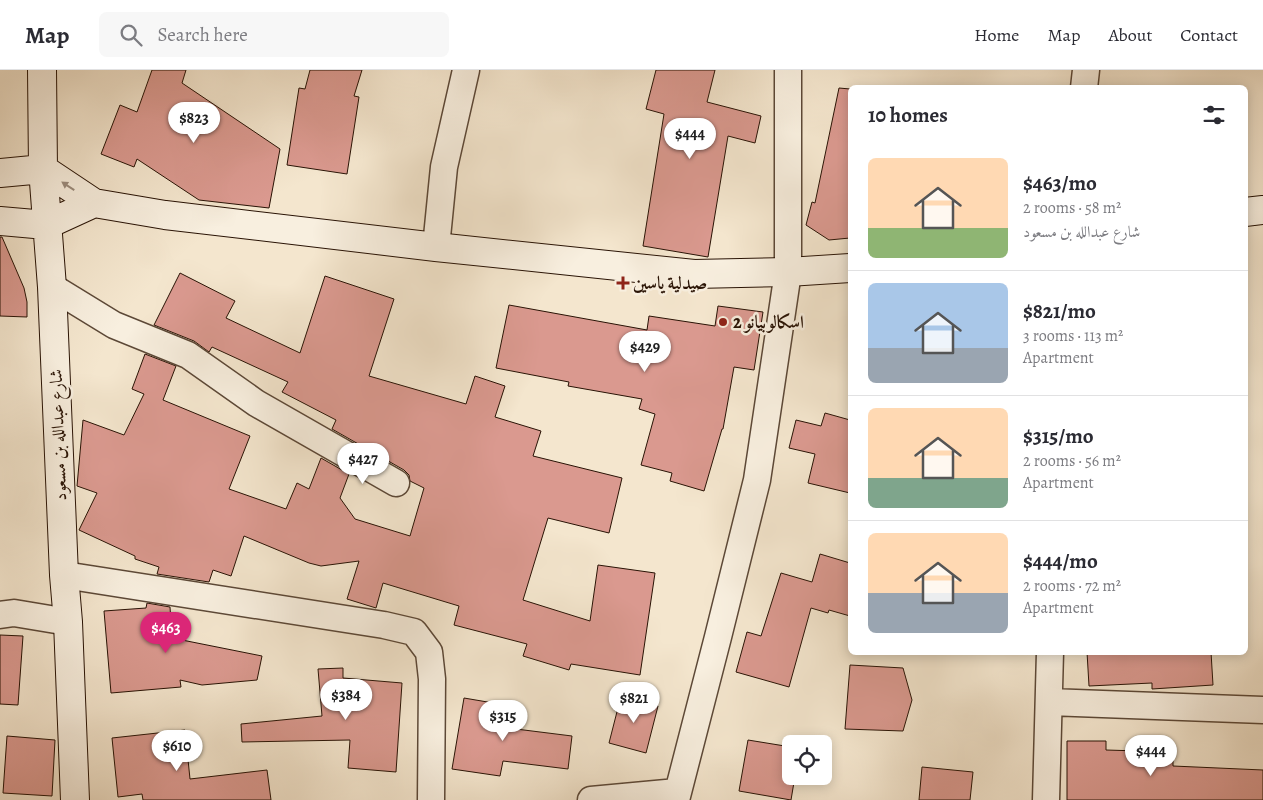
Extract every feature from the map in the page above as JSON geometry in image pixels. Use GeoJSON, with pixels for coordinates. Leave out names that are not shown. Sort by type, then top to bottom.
{"type":"FeatureCollection","features":[{"type":"Feature","properties":{"kind":"street","name":"شارع عبدالله بن مسعود"},"geometry":{"type":"LineString","coordinates":[[42,70],[43,169],[52,287],[75,800]]}},
{"type":"Feature","properties":{"kind":"street"},"geometry":{"type":"LineString","coordinates":[[436,246],[444,167],[466,70]]}},
{"type":"Feature","properties":{"kind":"street"},"geometry":{"type":"LineString","coordinates":[[591,800],[676,796],[757,480],[788,272],[788,70]]}},
{"type":"Feature","properties":{"kind":"street"},"geometry":{"type":"LineString","coordinates":[[1084,85],[1086,70]]}},
{"type":"Feature","properties":{"kind":"street"},"geometry":{"type":"LineString","coordinates":[[0,173],[43,169],[94,203],[165,215],[436,246],[694,274],[788,272],[848,268]]}},
{"type":"Feature","properties":{"kind":"street"},"geometry":{"type":"LineString","coordinates":[[0,221],[46,225],[94,203]]}},
{"type":"Feature","properties":{"kind":"street"},"geometry":{"type":"LineString","coordinates":[[1248,212],[1263,210]]}},
{"type":"Feature","properties":{"kind":"street"},"geometry":{"type":"LineString","coordinates":[[52,287],[114,324],[188,355],[256,403],[396,483]]}},
{"type":"Feature","properties":{"kind":"street"},"geometry":{"type":"LineString","coordinates":[[64,575],[414,632],[429,652],[432,679],[431,800]]}},
{"type":"Feature","properties":{"kind":"street"},"geometry":{"type":"LineString","coordinates":[[0,616],[14,613],[68,622]]}},
{"type":"Feature","properties":{"kind":"street"},"geometry":{"type":"LineString","coordinates":[[1046,800],[1050,655]]}},
{"type":"Feature","properties":{"kind":"street"},"geometry":{"type":"LineString","coordinates":[[1049,702],[1263,710]]}},
{"type":"Feature","properties":{"kind":"building"},"geometry":{"type":"Polygon","coordinates":[[[152,70],[186,70],[182,83],[280,149],[269,208],[199,200],[137,159],[134,167],[101,154],[120,105],[137,112],[152,70]]]}},
{"type":"Feature","properties":{"kind":"building"},"geometry":{"type":"Polygon","coordinates":[[[310,70],[362,70],[354,96],[359,97],[347,174],[287,165],[299,88],[305,89],[310,70]]]}},
{"type":"Feature","properties":{"kind":"building"},"geometry":{"type":"Polygon","coordinates":[[[656,70],[715,70],[707,102],[761,116],[755,143],[728,136],[708,257],[643,246],[664,114],[646,109],[656,70]]]}},
{"type":"Feature","properties":{"kind":"building"},"geometry":{"type":"Polygon","coordinates":[[[839,88],[848,89],[848,238],[829,240],[806,225],[812,202],[815,203],[839,88]]]}},
{"type":"Feature","properties":{"kind":"building"},"geometry":{"type":"Polygon","coordinates":[[[0,237],[2,237],[24,288],[27,302],[27,317],[0,316],[0,237]]]}},
{"type":"Feature","properties":{"kind":"building"},"geometry":{"type":"Polygon","coordinates":[[[180,273],[235,301],[226,318],[300,353],[325,276],[394,299],[369,376],[466,404],[475,376],[505,386],[495,417],[541,431],[533,456],[622,478],[609,533],[548,518],[523,600],[590,621],[598,565],[655,573],[640,675],[571,664],[569,670],[523,656],[527,644],[454,625],[459,606],[383,583],[376,608],[347,599],[359,561],[321,566],[309,563],[244,536],[231,576],[213,570],[209,582],[157,574],[159,567],[135,559],[135,556],[79,530],[97,493],[77,486],[83,420],[124,435],[144,394],[132,389],[145,354],[176,366],[163,400],[250,436],[229,489],[286,509],[297,483],[309,489],[321,458],[349,474],[340,498],[355,519],[410,536],[424,488],[410,481],[409,475],[404,470],[332,429],[336,420],[282,392],[288,382],[212,347],[209,352],[194,341],[154,325],[180,273]]]}},
{"type":"Feature","properties":{"kind":"building"},"geometry":{"type":"Polygon","coordinates":[[[509,305],[647,330],[649,316],[715,326],[718,306],[763,312],[754,370],[734,367],[723,429],[704,491],[670,481],[672,473],[641,465],[655,414],[639,409],[642,399],[568,386],[569,382],[496,368],[509,305]]]}},
{"type":"Feature","properties":{"kind":"building"},"geometry":{"type":"Polygon","coordinates":[[[825,413],[848,419],[848,493],[808,483],[815,454],[789,448],[796,420],[821,426],[825,413]]]}},
{"type":"Feature","properties":{"kind":"building"},"geometry":{"type":"Polygon","coordinates":[[[820,554],[848,562],[848,615],[829,610],[828,613],[811,608],[789,687],[736,672],[747,632],[761,636],[781,573],[812,582],[820,554]]]}},
{"type":"Feature","properties":{"kind":"building"},"geometry":{"type":"Polygon","coordinates":[[[147,603],[170,607],[172,638],[262,656],[257,680],[202,685],[180,680],[181,687],[111,693],[104,611],[146,608],[147,603]]]}},
{"type":"Feature","properties":{"kind":"building"},"geometry":{"type":"Polygon","coordinates":[[[0,635],[23,636],[18,705],[0,704],[0,635]]]}},
{"type":"Feature","properties":{"kind":"building"},"geometry":{"type":"Polygon","coordinates":[[[1087,655],[1211,655],[1213,685],[1152,689],[1152,683],[1089,686],[1087,655]]]}},
{"type":"Feature","properties":{"kind":"building"},"geometry":{"type":"Polygon","coordinates":[[[850,665],[903,668],[912,700],[903,731],[845,729],[850,665]]]}},
{"type":"Feature","properties":{"kind":"building"},"geometry":{"type":"Polygon","coordinates":[[[343,668],[343,678],[402,683],[396,772],[348,768],[350,740],[242,742],[241,724],[322,716],[318,669],[343,668]]]}},
{"type":"Feature","properties":{"kind":"building"},"geometry":{"type":"Polygon","coordinates":[[[621,696],[658,706],[646,753],[609,743],[621,696]]]}},
{"type":"Feature","properties":{"kind":"building"},"geometry":{"type":"Polygon","coordinates":[[[464,698],[511,706],[508,728],[572,736],[568,769],[503,761],[500,776],[452,769],[464,698]]]}},
{"type":"Feature","properties":{"kind":"building"},"geometry":{"type":"Polygon","coordinates":[[[185,730],[190,779],[267,770],[271,800],[143,800],[142,794],[118,797],[112,738],[185,730]]]}},
{"type":"Feature","properties":{"kind":"building"},"geometry":{"type":"Polygon","coordinates":[[[7,736],[55,740],[52,796],[3,793],[7,736]]]}},
{"type":"Feature","properties":{"kind":"building"},"geometry":{"type":"Polygon","coordinates":[[[748,740],[782,746],[782,785],[794,785],[791,800],[739,791],[748,740]]]}},
{"type":"Feature","properties":{"kind":"building"},"geometry":{"type":"Polygon","coordinates":[[[1067,741],[1106,741],[1106,750],[1173,752],[1173,766],[1263,770],[1263,800],[1067,800],[1067,741]]]}},
{"type":"Feature","properties":{"kind":"building"},"geometry":{"type":"Polygon","coordinates":[[[922,767],[973,772],[970,800],[919,800],[922,767]]]}},
{"type":"Feature","properties":{"kind":"place","name":"صيدلية ياسين"},"geometry":{"type":"Point","coordinates":[623,283]}},
{"type":"Feature","properties":{"kind":"place","name":"اسكالوبيانو 2"},"geometry":{"type":"Point","coordinates":[723,322]}}]}
